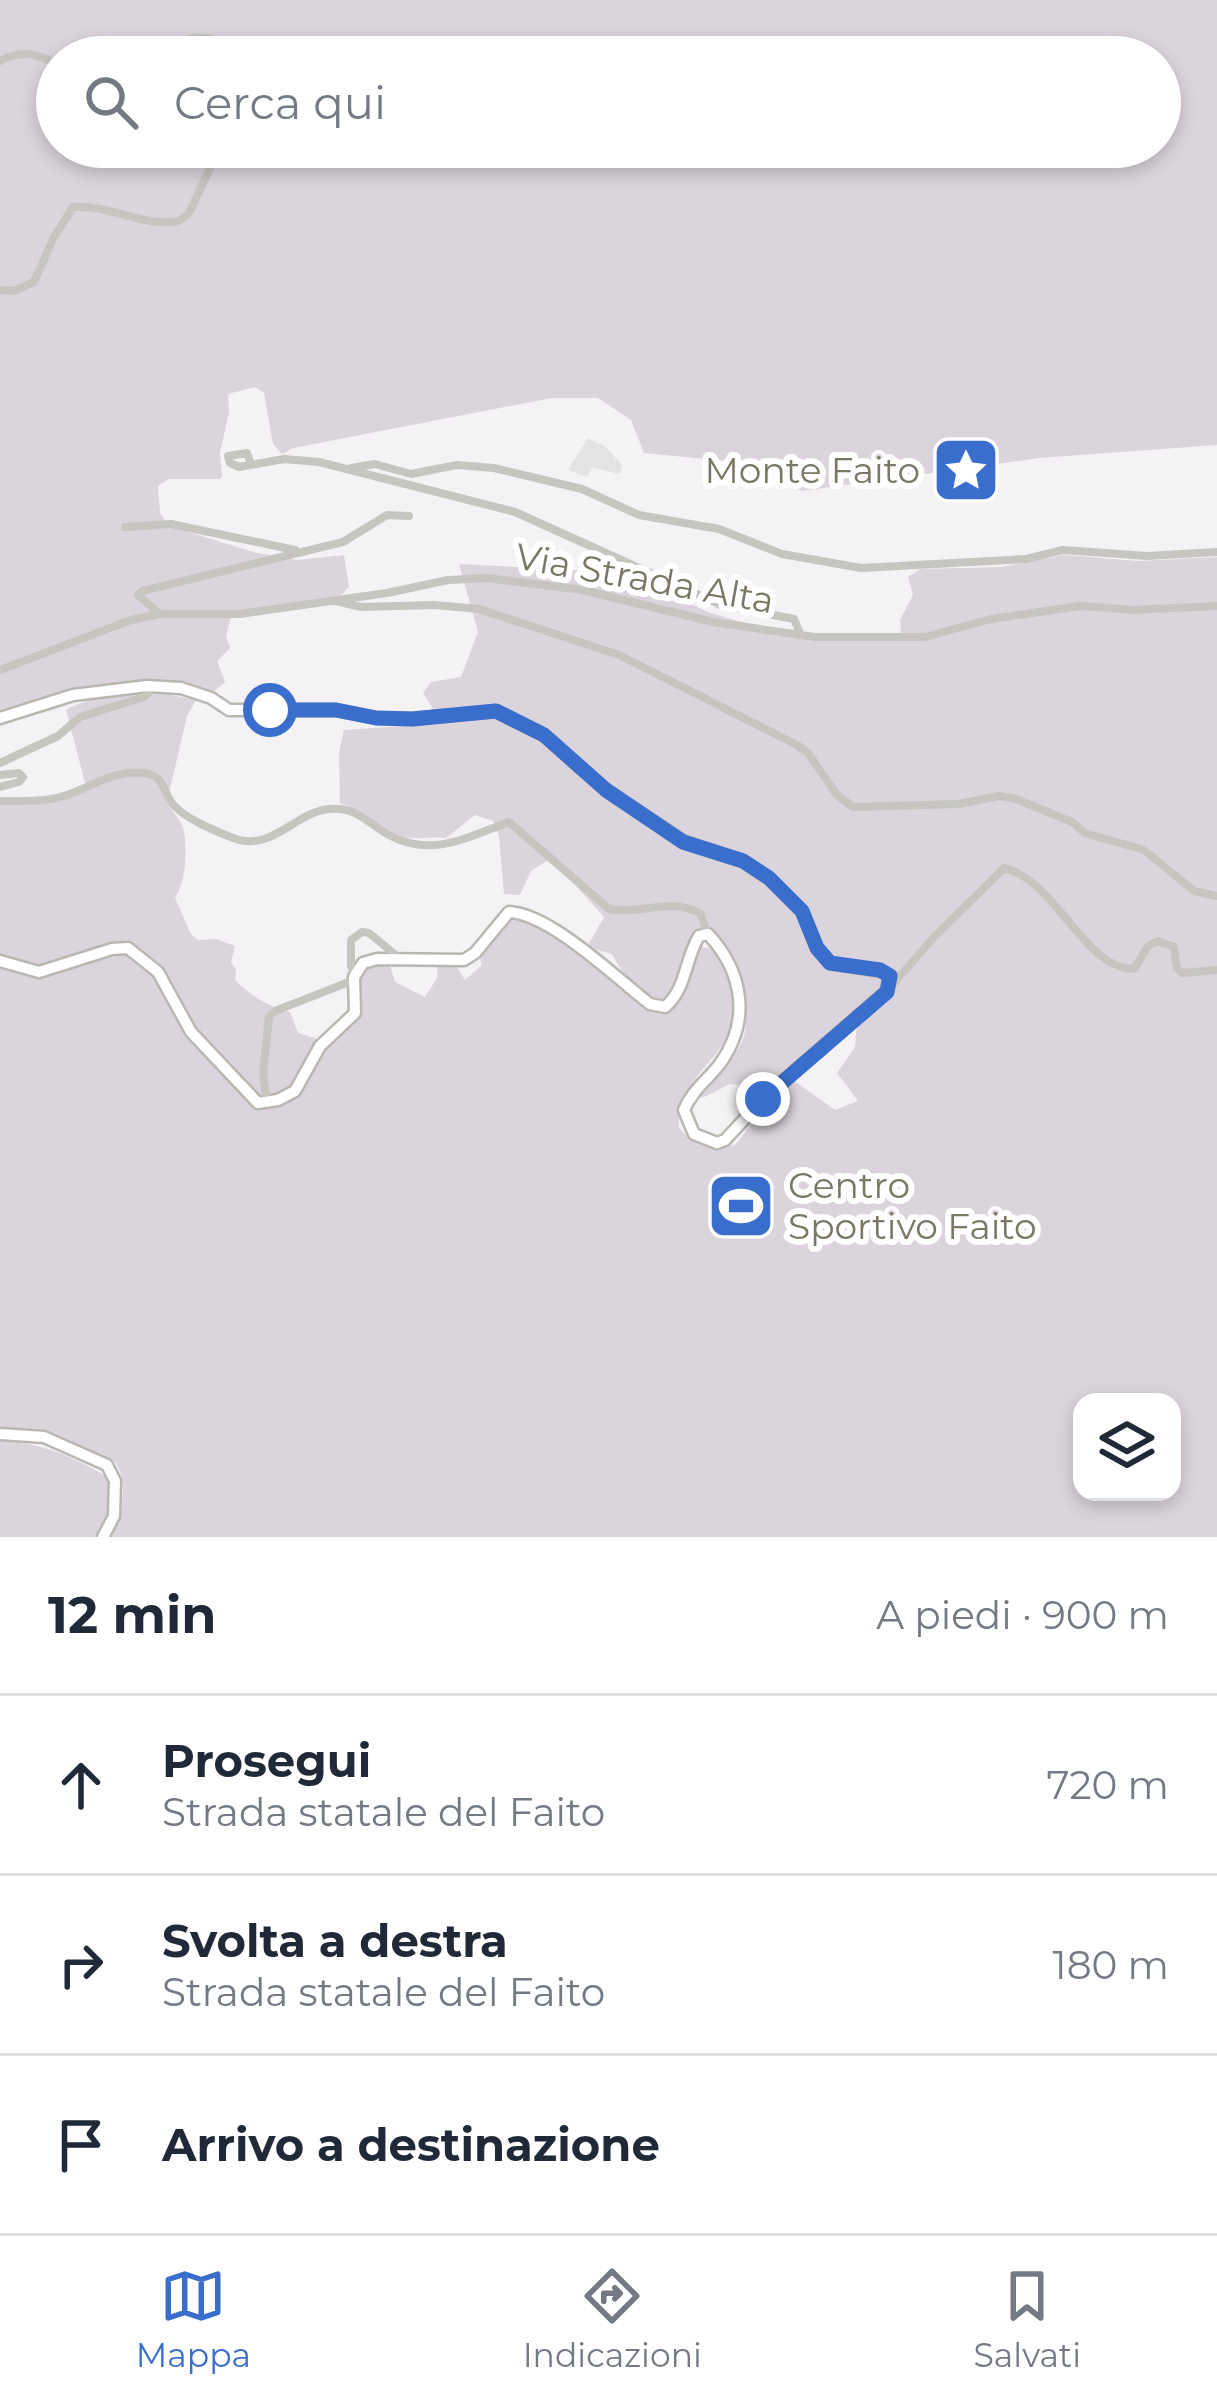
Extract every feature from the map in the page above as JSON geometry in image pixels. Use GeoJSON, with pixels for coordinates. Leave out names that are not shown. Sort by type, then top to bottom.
{"type":"FeatureCollection","features":[{"type":"Feature","properties":{"kind":"street"},"geometry":{"type":"LineString","coordinates":[[0,61],[15,54],[36,55]]}},
{"type":"Feature","properties":{"kind":"street"},"geometry":{"type":"LineString","coordinates":[[0,290],[14,291],[34,281],[73,207],[96,207],[170,223],[184,218],[209,168]]}},
{"type":"Feature","properties":{"kind":"street"},"geometry":{"type":"LineString","coordinates":[[251,464],[284,459],[351,468],[515,512],[721,605],[787,616],[800,633]]}},
{"type":"Feature","properties":{"kind":"street"},"geometry":{"type":"LineString","coordinates":[[351,468],[375,464],[411,474],[457,465],[494,468],[582,489],[639,515],[719,529],[782,554],[861,568],[1011,560],[1063,550],[1148,556],[1217,552]]}},
{"type":"Feature","properties":{"kind":"street"},"geometry":{"type":"LineString","coordinates":[[160,614],[142,602],[142,591],[343,542],[388,515],[409,516]]}},
{"type":"Feature","properties":{"kind":"street"},"geometry":{"type":"LineString","coordinates":[[125,527],[171,524],[297,550]]}},
{"type":"Feature","properties":{"kind":"street","name":"Via Strada Alta"},"geometry":{"type":"LineString","coordinates":[[0,670],[131,620],[160,614],[239,614],[448,580],[487,578],[584,590],[712,622],[814,637],[913,638],[1063,608],[1217,606]]}},
{"type":"Feature","properties":{"kind":"street"},"geometry":{"type":"LineString","coordinates":[[336,601],[361,607],[467,607],[588,644],[797,745],[837,795],[853,807],[958,804],[999,796],[1016,799],[1072,822],[1085,833],[1144,850],[1194,891],[1217,896]]}},
{"type":"Feature","properties":{"kind":"street"},"geometry":{"type":"LineString","coordinates":[[0,763],[58,736],[80,717],[144,697],[149,693],[147,686]]}},
{"type":"Feature","properties":{"kind":"street"},"geometry":{"type":"LineString","coordinates":[[0,718],[74,695],[147,686],[181,688],[229,710],[336,710],[412,719],[496,711],[544,735],[606,790],[683,842],[743,861],[769,878],[802,911],[823,957],[830,963],[886,973],[890,976],[887,992]]}},
{"type":"Feature","properties":{"kind":"street"},"geometry":{"type":"LineString","coordinates":[[0,775],[19,772],[23,777],[0,788]]}},
{"type":"Feature","properties":{"kind":"street"},"geometry":{"type":"LineString","coordinates":[[0,802],[60,798],[104,778],[142,772],[165,784],[172,803],[183,812],[238,840],[264,840],[326,809],[353,811],[401,840],[430,846],[454,845],[509,822],[609,909],[627,912],[653,904],[688,907],[700,913],[730,968],[742,1016],[732,1046],[684,1110],[694,1134],[709,1142],[725,1141],[763,1099],[887,992],[1004,868],[1045,893],[1113,964],[1134,969],[1148,946],[1158,941],[1174,946],[1182,973],[1217,970]]}},
{"type":"Feature","properties":{"kind":"street"},"geometry":{"type":"LineString","coordinates":[[267,1103],[263,1072],[268,1017],[354,978],[369,961],[458,962],[471,958],[504,916],[517,912],[556,932],[650,1004],[665,1007],[680,988],[692,947],[699,936],[708,934]]}},
{"type":"Feature","properties":{"kind":"street"},"geometry":{"type":"LineString","coordinates":[[0,961],[39,972],[128,948],[158,972],[191,1032],[234,1082],[250,1098],[267,1103],[296,1091],[320,1046],[352,1018],[356,1006],[352,940],[369,933],[401,960]]}},
{"type":"Feature","properties":{"kind":"street"},"geometry":{"type":"LineString","coordinates":[[0,1434],[44,1437],[107,1465],[115,1481],[114,1516],[103,1537]]}},
{"type":"Feature","properties":{"kind":"shaded area"},"geometry":{"type":"Polygon","coordinates":[[[0,0],[1217,0],[1217,445],[1039,458],[802,491],[746,463],[644,453],[631,420],[598,398],[552,398],[293,448],[282,454],[273,444],[264,393],[255,387],[228,394],[220,479],[169,479],[158,486],[160,513],[169,526],[257,553],[298,560],[344,555],[349,587],[340,596],[232,613],[226,636],[230,648],[217,661],[225,682],[212,693],[153,682],[77,689],[0,714],[0,0]]]}},
{"type":"Feature","properties":{"kind":"shaded area"},"geometry":{"type":"Polygon","coordinates":[[[588,438],[606,447],[622,465],[620,474],[592,468],[587,477],[568,470],[588,438]]]}},
{"type":"Feature","properties":{"kind":"shaded area"},"geometry":{"type":"Polygon","coordinates":[[[1065,555],[1138,561],[1217,557],[1217,1537],[110,1537],[122,1499],[122,1478],[114,1461],[45,1433],[0,1430],[0,966],[40,977],[126,953],[155,975],[187,1035],[247,1102],[267,1107],[299,1094],[319,1053],[354,1019],[356,982],[364,966],[390,965],[395,982],[425,997],[437,978],[438,965],[456,965],[465,980],[482,965],[479,955],[512,916],[518,916],[564,942],[646,1007],[659,1012],[675,1006],[699,947],[714,948],[729,981],[734,1014],[730,1032],[689,1088],[682,1106],[679,1128],[698,1143],[735,1145],[789,1077],[835,1110],[858,1101],[837,1073],[855,1047],[858,1011],[767,1088],[730,1084],[702,1098],[700,1094],[738,1050],[746,1016],[736,969],[713,935],[692,942],[669,998],[661,1001],[632,982],[612,954],[587,947],[604,917],[551,858],[531,871],[520,895],[504,894],[499,836],[493,821],[475,815],[446,838],[397,834],[340,803],[339,752],[344,730],[432,724],[433,709],[423,693],[431,682],[461,677],[478,632],[459,564],[578,570],[642,580],[708,612],[795,638],[901,635],[900,620],[913,595],[908,577],[920,569],[1001,567],[1065,555]]]}},
{"type":"Feature","properties":{"kind":"shaded area"},"geometry":{"type":"Polygon","coordinates":[[[166,694],[196,700],[187,716],[167,802],[185,836],[184,874],[175,898],[191,934],[198,940],[216,939],[235,946],[231,962],[235,980],[260,1000],[290,1012],[298,1033],[321,1040],[304,1072],[272,1096],[259,1099],[194,1030],[176,1000],[129,945],[39,969],[0,958],[0,804],[62,801],[87,790],[66,710],[102,698],[166,694]]]}},
{"type":"Feature","properties":{"kind":"shaded area"},"geometry":{"type":"Polygon","coordinates":[[[0,1441],[55,1451],[105,1476],[110,1509],[95,1537],[0,1537],[0,1441]]]}},
{"type":"Feature","properties":{"kind":"place","name":"Monte Faito"},"geometry":{"type":"Point","coordinates":[966,470]}},
{"type":"Feature","properties":{"kind":"place","name":"Centro Sportivo Faito"},"geometry":{"type":"Point","coordinates":[741,1206]}},
{"type":"Feature","properties":{"kind":"route"},"geometry":{"type":"LineString","coordinates":[[270,710],[336,710],[412,719],[496,711],[544,735],[606,790],[683,842],[743,861],[769,878],[802,911],[823,957],[830,963],[880,970],[890,976],[890,983],[887,992],[763,1099]]}}]}
